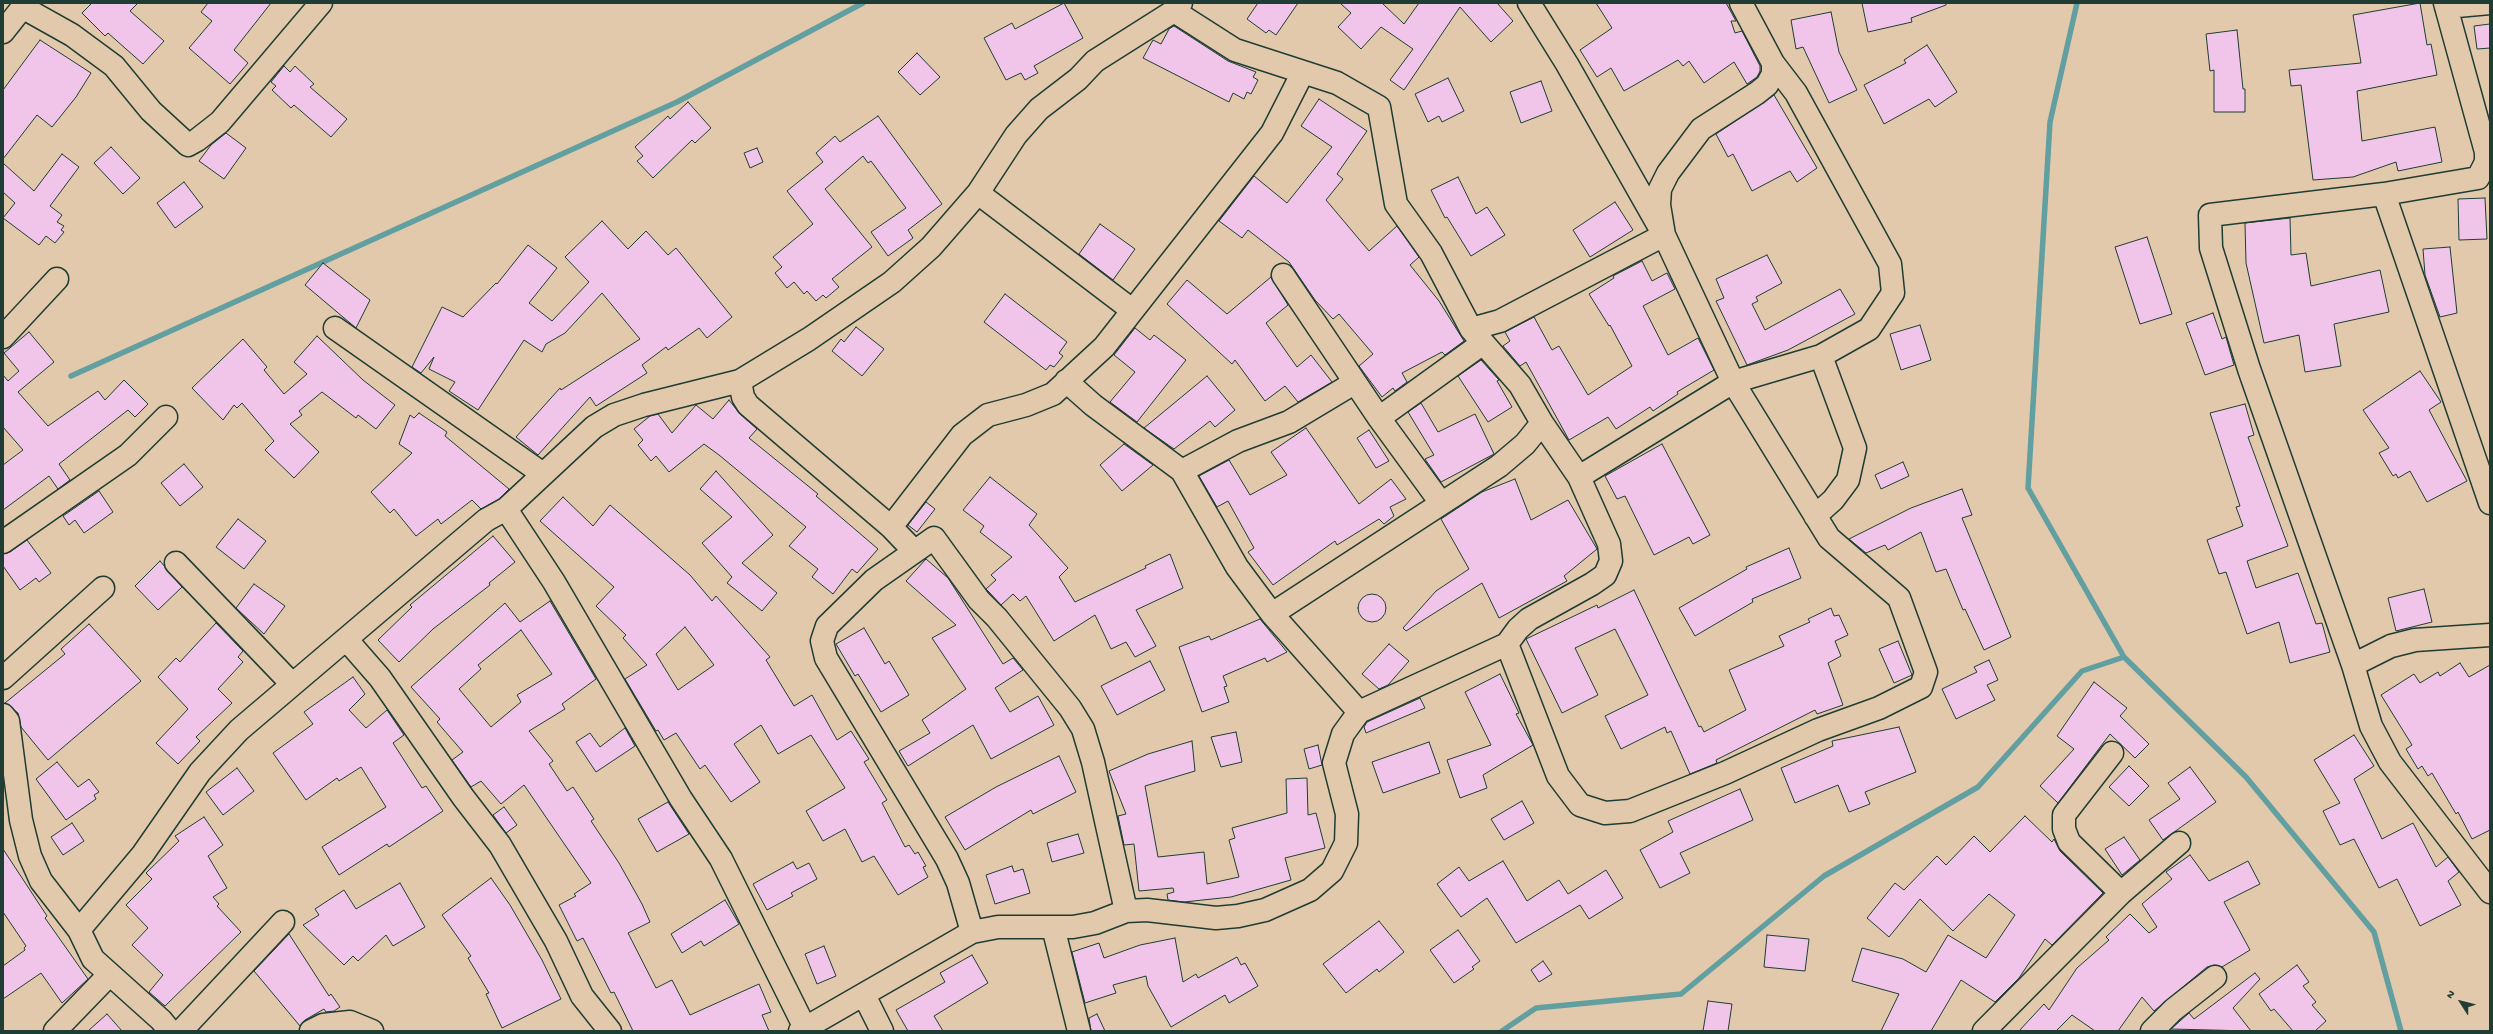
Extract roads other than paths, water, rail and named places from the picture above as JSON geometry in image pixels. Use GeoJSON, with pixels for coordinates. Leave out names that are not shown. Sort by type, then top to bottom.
{"type":"FeatureCollection","features":[{"type":"Feature","properties":{"kind":"street"},"geometry":{"type":"LineString","coordinates":[[3,32],[24,5],[72,36],[114,66],[151,111],[188,144],[197,140],[220,122],[321,3]]}},
{"type":"Feature","properties":{"kind":"street"},"geometry":{"type":"LineString","coordinates":[[1507,644],[1558,776],[1580,805],[1605,813],[1630,811],[1725,772],[1818,730],[1879,708],[1921,687],[1926,672],[1899,598],[1828,538],[1733,382],[1664,235],[1567,64],[1529,3]]}},
{"type":"Feature","properties":{"kind":"street"},"geometry":{"type":"LineString","coordinates":[[1579,477],[1733,382],[1820,356],[1869,329],[1893,293],[1890,264],[1796,94],[1773,63],[1742,3]]}},
{"type":"Feature","properties":{"kind":"street"},"geometry":{"type":"LineString","coordinates":[[2490,4],[2446,5],[2486,152],[2486,162],[2478,178],[2470,181],[2384,194],[2210,215],[2211,248],[2249,369],[2353,665],[2370,726],[2390,762],[2490,892]]}},
{"type":"Feature","properties":{"kind":"street"},"geometry":{"type":"LineString","coordinates":[[79,930],[143,854],[200,772],[239,730],[486,520],[506,509],[594,427],[614,415],[740,381],[809,339],[892,282],[931,247],[978,193],[1016,135],[1039,109],[1078,79],[1095,61],[1178,7],[1235,50],[1337,83],[1379,107],[1396,204],[1431,253],[1477,336],[1520,385],[1542,423],[1579,477],[1609,544],[1611,561],[1605,575],[1529,619],[1518,629],[1507,644],[1359,712],[1342,734],[1334,763],[1347,814],[1346,843],[1332,871],[1310,890],[1265,910],[1238,916],[1216,918],[1147,910],[1126,911],[1095,923],[1073,927],[998,927],[972,932],[803,1030],[721,859],[681,799],[554,582],[506,509]]}},
{"type":"Feature","properties":{"kind":"street"},"geometry":{"type":"LineString","coordinates":[[1664,235],[1660,189],[1668,173],[1701,129],[1767,85],[1773,74],[1773,63]]}},
{"type":"Feature","properties":{"kind":"street"},"geometry":{"type":"LineString","coordinates":[[891,527],[962,435],[988,415],[1026,404],[1053,394],[1104,347],[1272,133],[1303,72]]}},
{"type":"Feature","properties":{"kind":"street"},"geometry":{"type":"LineString","coordinates":[[978,193],[1132,310]]}},
{"type":"Feature","properties":{"kind":"street"},"geometry":{"type":"LineString","coordinates":[[2384,194],[2490,503]]}},
{"type":"Feature","properties":{"kind":"street"},"geometry":{"type":"LineString","coordinates":[[1379,418],[1477,336],[1500,321],[1664,235]]}},
{"type":"Feature","properties":{"kind":"street"},"geometry":{"type":"LineString","coordinates":[[1283,275],[1354,383],[1441,503]]}},
{"type":"Feature","properties":{"kind":"street"},"geometry":{"type":"LineString","coordinates":[[3,337],[57,279]]}},
{"type":"Feature","properties":{"kind":"street"},"geometry":{"type":"LineString","coordinates":[[335,328],[543,474]]}},
{"type":"Feature","properties":{"kind":"street"},"geometry":{"type":"LineString","coordinates":[[1815,516],[1832,500],[1848,480],[1855,448],[1820,356]]}},
{"type":"Feature","properties":{"kind":"street"},"geometry":{"type":"LineString","coordinates":[[740,381],[743,397],[748,405],[891,527],[914,552]]}},
{"type":"Feature","properties":{"kind":"street"},"geometry":{"type":"LineString","coordinates":[[1066,381],[1093,405],[1182,471],[1237,567],[1272,614],[1359,712]]}},
{"type":"Feature","properties":{"kind":"street"},"geometry":{"type":"LineString","coordinates":[[1182,471],[1238,441],[1289,422],[1354,383]]}},
{"type":"Feature","properties":{"kind":"street"},"geometry":{"type":"LineString","coordinates":[[3,542],[128,455],[166,417]]}},
{"type":"Feature","properties":{"kind":"street"},"geometry":{"type":"LineString","coordinates":[[1272,614],[1498,466],[1525,444],[1542,423]]}},
{"type":"Feature","properties":{"kind":"street"},"geometry":{"type":"LineString","coordinates":[[972,932],[958,883],[947,859],[826,658],[822,641],[828,626],[874,580],[934,538],[978,600],[997,618],[1070,708],[1083,729],[1093,762],[1126,911]]}},
{"type":"Feature","properties":{"kind":"street"},"geometry":{"type":"LineString","coordinates":[[176,563],[292,684]]}},
{"type":"Feature","properties":{"kind":"street"},"geometry":{"type":"LineString","coordinates":[[3,678],[103,588]]}},
{"type":"Feature","properties":{"kind":"street"},"geometry":{"type":"LineString","coordinates":[[2353,665],[2391,646],[2415,640],[2490,635]]}},
{"type":"Feature","properties":{"kind":"street"},"geometry":{"type":"LineString","coordinates":[[346,639],[380,678],[460,793],[500,845],[556,940],[582,996],[610,1031]]}},
{"type":"Feature","properties":{"kind":"street"},"geometry":{"type":"LineString","coordinates":[[5,720],[21,820],[30,856],[42,881],[79,930],[93,959],[109,975],[161,1020],[170,1031]]}},
{"type":"Feature","properties":{"kind":"street"},"geometry":{"type":"LineString","coordinates":[[2112,753],[2064,815],[2064,829],[2069,842],[2122,893]]}},
{"type":"Feature","properties":{"kind":"street"},"geometry":{"type":"LineString","coordinates":[[1984,1031],[2122,893],[2179,842]]}},
{"type":"Feature","properties":{"kind":"street"},"geometry":{"type":"LineString","coordinates":[[181,1031],[283,922]]}},
{"type":"Feature","properties":{"kind":"street"},"geometry":{"type":"LineString","coordinates":[[1053,927],[1079,1031]]}},
{"type":"Feature","properties":{"kind":"street"},"geometry":{"type":"LineString","coordinates":[[55,1031],[109,975]]}},
{"type":"Feature","properties":{"kind":"street"},"geometry":{"type":"LineString","coordinates":[[2152,1031],[2173,1010],[2215,977]]}},
{"type":"Feature","properties":{"kind":"street"},"geometry":{"type":"LineString","coordinates":[[864,995],[882,1031]]}},
{"type":"Feature","properties":{"kind":"street"},"geometry":{"type":"LineString","coordinates":[[311,1031],[323,1025],[350,1022],[372,1031]]}},
{"type":"Feature","properties":{"kind":"waterway"},"geometry":{"type":"LineString","coordinates":[[71,376],[677,102],[863,3]]}},
{"type":"Feature","properties":{"kind":"waterway"},"geometry":{"type":"LineString","coordinates":[[2077,3],[2050,122],[2028,488],[2124,657],[2246,777],[2374,932],[2401,1031]]}},
{"type":"Feature","properties":{"kind":"waterway"},"geometry":{"type":"LineString","coordinates":[[1502,1031],[1536,1008],[1681,994],[1824,876],[1978,787],[2082,671],[2124,657]]}}]}
